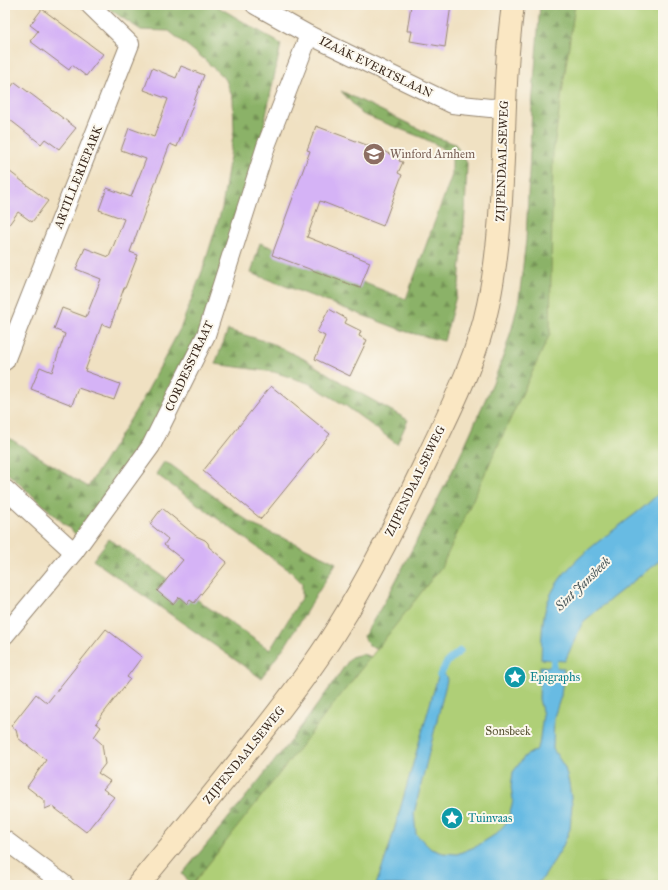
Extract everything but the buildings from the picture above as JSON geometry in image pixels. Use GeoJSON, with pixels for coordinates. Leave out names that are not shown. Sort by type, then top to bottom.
{"type":"FeatureCollection","features":[{"type":"Feature","properties":{"kind":"main road","name":"ZIJPENDAALSEWEG"},"geometry":{"type":"LineString","coordinates":[[138,885],[286,702],[335,633],[358,593],[404,504],[457,396],[477,346],[488,306],[497,256],[501,206],[508,37],[513,5]]}},
{"type":"Feature","properties":{"kind":"street","name":"ARTILLERIEPARK"},"geometry":{"type":"LineString","coordinates":[[5,361],[130,44],[90,5]]}},
{"type":"Feature","properties":{"kind":"street","name":"IZAÄK EVERTSLAAN"},"geometry":{"type":"LineString","coordinates":[[255,5],[309,35],[452,104],[490,108],[504,107]]}},
{"type":"Feature","properties":{"kind":"street","name":"CORDESSTRAAT"},"geometry":{"type":"LineString","coordinates":[[5,635],[74,552],[152,446],[206,335],[266,146],[309,35]]}},
{"type":"Feature","properties":{"kind":"street"},"geometry":{"type":"LineString","coordinates":[[5,488],[74,552]]}},
{"type":"Feature","properties":{"kind":"street"},"geometry":{"type":"LineString","coordinates":[[5,840],[65,885]]}},
{"type":"Feature","properties":{"kind":"green space"},"geometry":{"type":"Polygon","coordinates":[[[103,5],[215,5],[281,44],[256,163],[183,384],[80,538],[5,471],[5,444],[9,438],[88,487],[143,399],[181,327],[203,269],[222,208],[234,130],[233,99],[226,80],[204,59],[169,31],[141,30],[103,5]]]}},
{"type":"Feature","properties":{"kind":"green space"},"geometry":{"type":"Polygon","coordinates":[[[540,5],[586,5],[555,388],[391,652],[369,646],[364,636],[389,594],[459,458],[495,378],[512,328],[519,299],[526,240],[532,107],[540,5]]]}},
{"type":"Feature","properties":{"kind":"green space","name":"Sonsbeek"},"geometry":{"type":"Polygon","coordinates":[[[575,5],[663,5],[663,885],[192,885],[442,566],[550,334],[553,153],[575,5]]]}},
{"type":"Feature","properties":{"kind":"green space"},"geometry":{"type":"Polygon","coordinates":[[[341,91],[438,138],[455,144],[467,163],[465,212],[459,285],[444,341],[407,332],[251,273],[260,243],[406,299],[452,175],[452,158],[439,146],[423,138],[362,114],[341,91]]]}},
{"type":"Feature","properties":{"kind":"green space"},"geometry":{"type":"Polygon","coordinates":[[[228,330],[271,343],[304,359],[349,387],[408,420],[397,444],[346,406],[308,383],[274,372],[215,364],[228,330]]]}},
{"type":"Feature","properties":{"kind":"green space"},"geometry":{"type":"Polygon","coordinates":[[[164,462],[171,465],[255,526],[304,547],[336,563],[287,643],[261,678],[93,560],[109,539],[270,650],[302,597],[302,583],[290,571],[156,474],[164,462]]]}},
{"type":"Feature","properties":{"kind":"green space"},"geometry":{"type":"Polygon","coordinates":[[[362,654],[379,659],[283,885],[192,885],[182,874],[291,740],[351,657],[362,654]]]}},
{"type":"Feature","properties":{"kind":"water"},"geometry":{"type":"Polygon","coordinates":[[[663,489],[663,558],[583,622],[565,661],[541,659],[544,615],[548,601],[555,586],[565,573],[590,548],[645,506],[663,489]]]}},
{"type":"Feature","properties":{"kind":"water"},"geometry":{"type":"Polygon","coordinates":[[[540,666],[564,668],[561,696],[554,717],[553,749],[565,768],[572,804],[570,829],[562,848],[544,877],[535,885],[376,885],[389,848],[438,676],[444,674],[447,680],[414,813],[416,834],[431,849],[443,853],[457,854],[477,846],[496,834],[506,823],[513,800],[511,787],[513,772],[525,756],[536,750],[539,745],[543,715],[539,699],[540,666]]]}},
{"type":"Feature","properties":{"kind":"waterway"},"geometry":{"type":"LineString","coordinates":[[440,675],[448,661],[460,651]]}},
{"type":"Feature","properties":{"kind":"waterway","name":"Sint Jansbeek"},"geometry":{"type":"LineString","coordinates":[[552,675],[555,652]]}},
{"type":"Feature","properties":{"kind":"place","name":"Winford Arnhem"},"geometry":{"type":"Point","coordinates":[374,154]}},
{"type":"Feature","properties":{"kind":"place","name":"Epigraphs"},"geometry":{"type":"Point","coordinates":[515,677]}},
{"type":"Feature","properties":{"kind":"place","name":"Tuinvaas"},"geometry":{"type":"Point","coordinates":[452,818]}}]}
